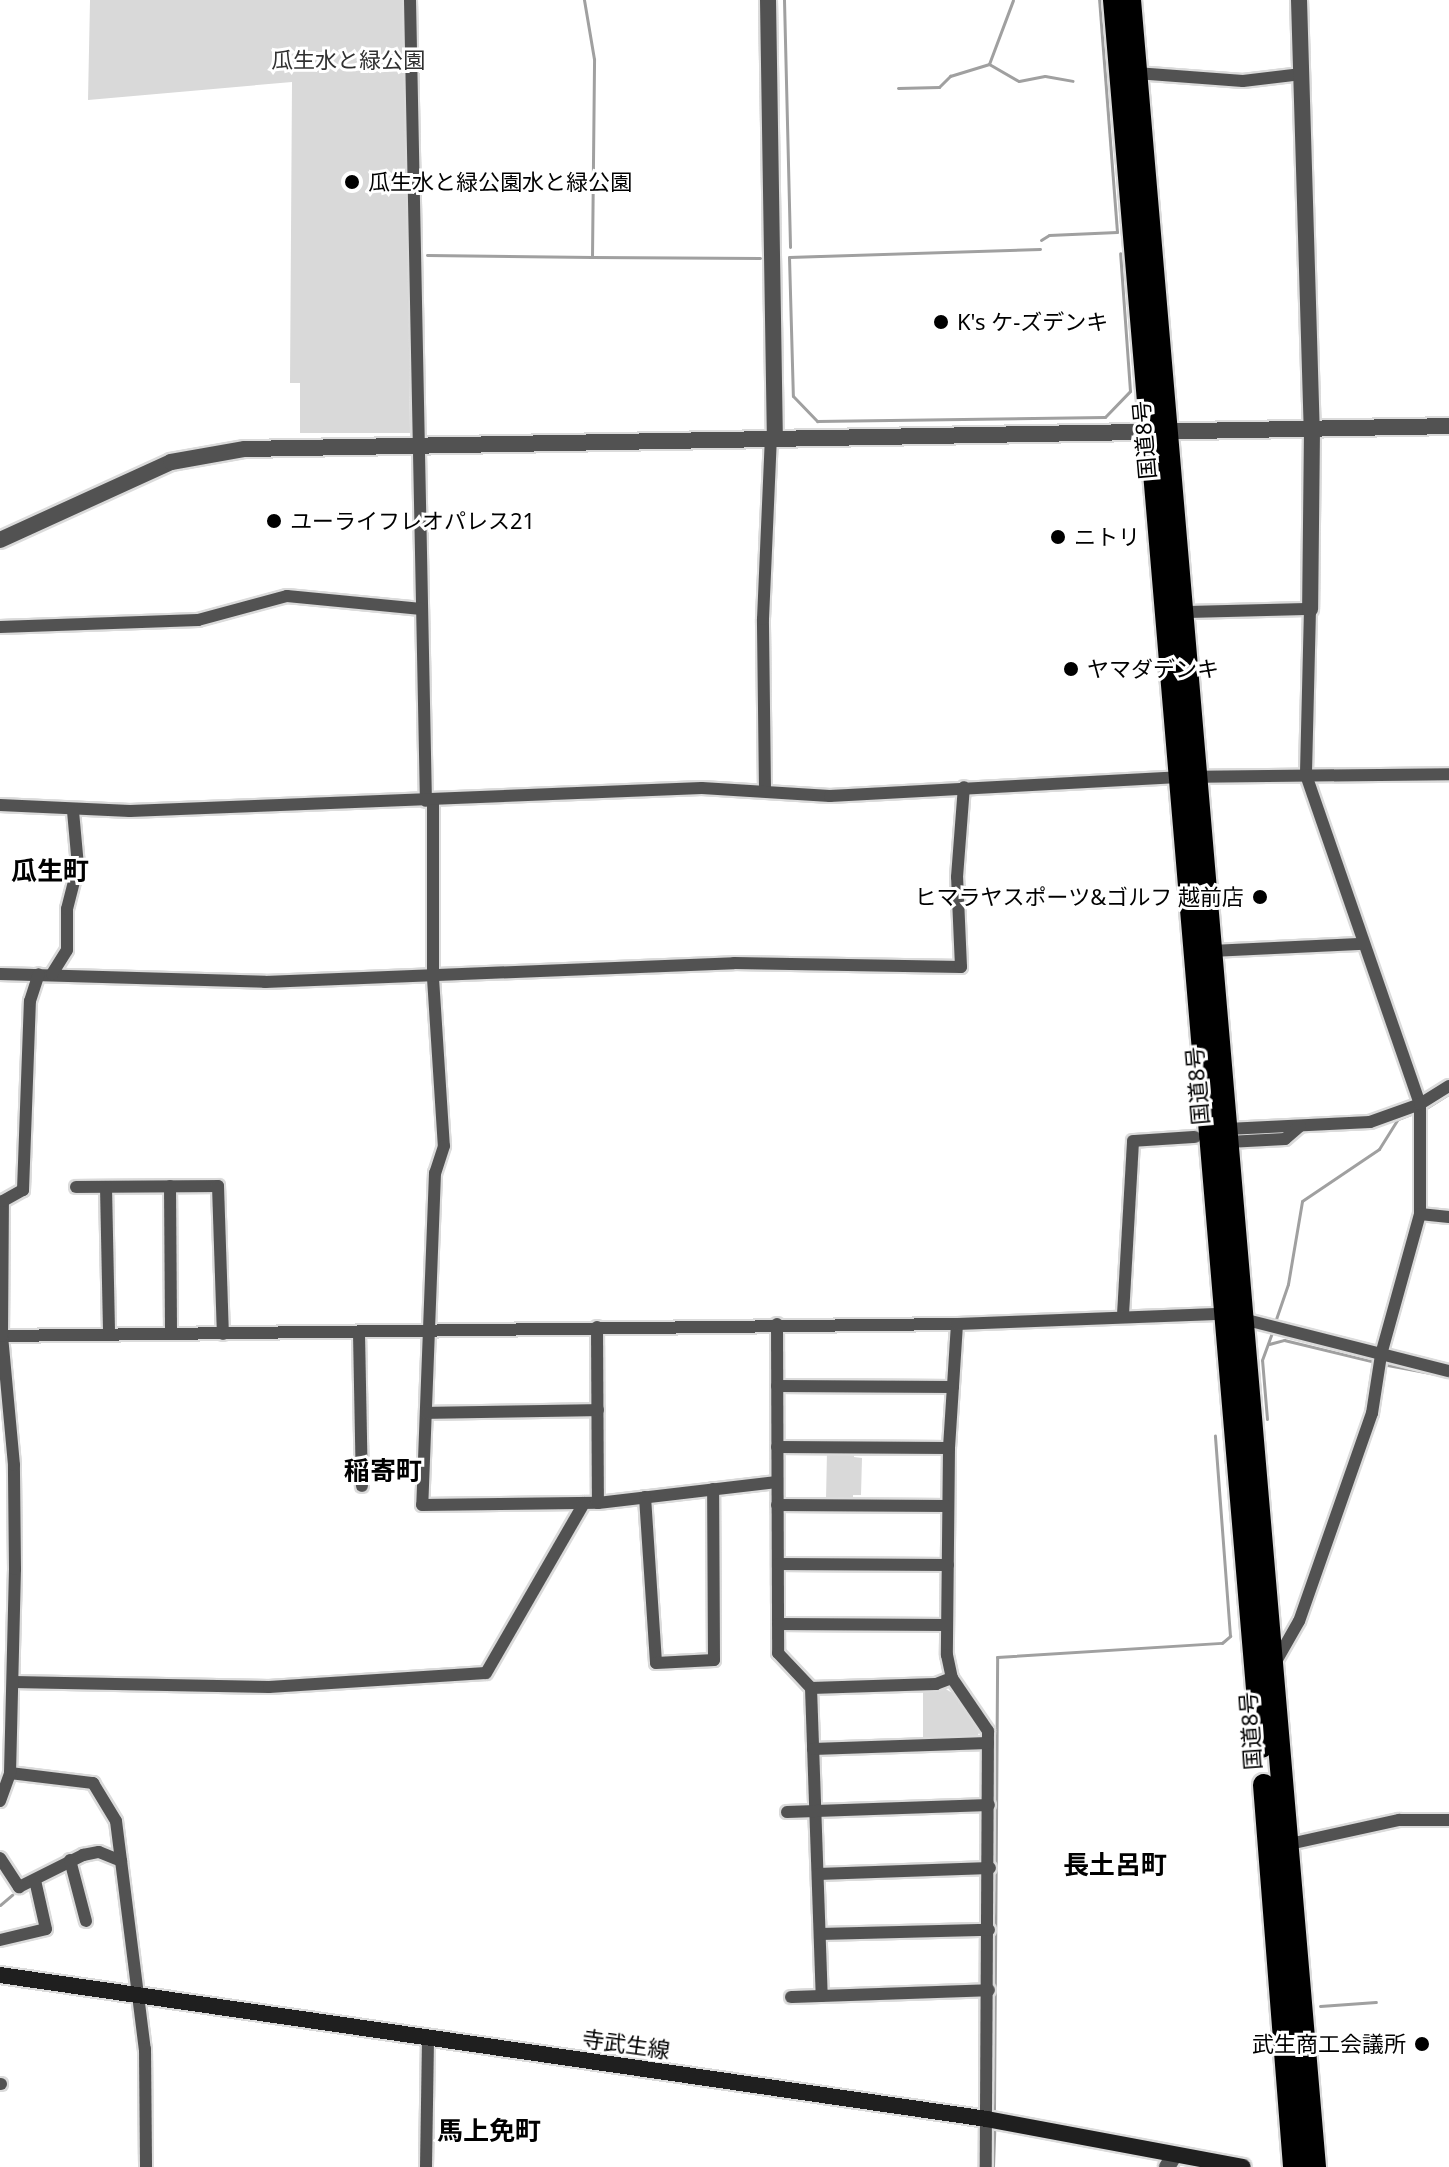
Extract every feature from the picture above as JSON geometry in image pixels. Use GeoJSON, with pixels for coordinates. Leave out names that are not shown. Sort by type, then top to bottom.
{"type":"FeatureCollection","features":[{"type":"Feature","properties":{"kind":"highway","name":"国道8号"},"geometry":{"type":"LineString","coordinates":[[1114,0],[1158,431],[1233,1316],[1294,2167]]}},
{"type":"Feature","properties":{"kind":"highway","name":"国道8号"},"geometry":{"type":"LineString","coordinates":[[1130,0],[1158,431],[1184,612],[1188,777],[1233,1135],[1233,1316],[1272,1670],[1315,2167]]}},
{"type":"Feature","properties":{"kind":"main road","name":"寺武生線"},"geometry":{"type":"LineString","coordinates":[[0,1975],[987,2119],[1170,2161],[1243,2167]]}},
{"type":"Feature","properties":{"kind":"street"},"geometry":{"type":"LineString","coordinates":[[410,0],[421,609],[430,800],[433,978],[444,1146],[435,1173],[422,1505],[598,1503],[777,1482]]}},
{"type":"Feature","properties":{"kind":"street"},"geometry":{"type":"LineString","coordinates":[[765,790],[763,619],[773,439],[768,0]]}},
{"type":"Feature","properties":{"kind":"street"},"geometry":{"type":"LineString","coordinates":[[1272,1670],[1310,1592],[1372,1413],[1381,1355],[1420,1214],[1420,1104],[1306,775],[1312,429],[1299,0]]}},
{"type":"Feature","properties":{"kind":"street"},"geometry":{"type":"LineString","coordinates":[[1136,73],[1243,81],[1302,74]]}},
{"type":"Feature","properties":{"kind":"street"},"geometry":{"type":"LineString","coordinates":[[0,540],[193,456],[245,449],[1449,426]]}},
{"type":"Feature","properties":{"kind":"street"},"geometry":{"type":"LineString","coordinates":[[0,627],[198,620],[287,596],[421,609]]}},
{"type":"Feature","properties":{"kind":"street"},"geometry":{"type":"LineString","coordinates":[[1184,612],[1310,609]]}},
{"type":"Feature","properties":{"kind":"street"},"geometry":{"type":"LineString","coordinates":[[0,805],[73,811],[765,790],[809,797],[1188,777],[1449,774]]}},
{"type":"Feature","properties":{"kind":"street"},"geometry":{"type":"LineString","coordinates":[[0,974],[265,982],[433,978],[734,963],[961,967],[957,877],[964,787]]}},
{"type":"Feature","properties":{"kind":"street"},"geometry":{"type":"LineString","coordinates":[[0,1801],[10,1773],[9,1674],[14,1501],[1,1336],[3,1201],[23,1190],[30,1001],[46,974],[67,950],[67,909],[78,866],[73,811]]}},
{"type":"Feature","properties":{"kind":"street"},"geometry":{"type":"LineString","coordinates":[[1212,951],[1363,944]]}},
{"type":"Feature","properties":{"kind":"street"},"geometry":{"type":"LineString","coordinates":[[1233,1135],[1370,1122],[1420,1104],[1449,1086]]}},
{"type":"Feature","properties":{"kind":"street"},"geometry":{"type":"LineString","coordinates":[[1123,1315],[1133,1141],[1195,1137]]}},
{"type":"Feature","properties":{"kind":"street"},"geometry":{"type":"LineString","coordinates":[[170,1186],[171,1334]]}},
{"type":"Feature","properties":{"kind":"street"},"geometry":{"type":"LineString","coordinates":[[76,1187],[218,1186],[223,1334]]}},
{"type":"Feature","properties":{"kind":"street"},"geometry":{"type":"LineString","coordinates":[[106,1187],[109,1335]]}},
{"type":"Feature","properties":{"kind":"street"},"geometry":{"type":"LineString","coordinates":[[1420,1214],[1449,1217]]}},
{"type":"Feature","properties":{"kind":"street"},"geometry":{"type":"LineString","coordinates":[[1,1336],[957,1324],[1123,1315],[1233,1316],[1449,1371]]}},
{"type":"Feature","properties":{"kind":"street"},"geometry":{"type":"LineString","coordinates":[[777,1324],[778,1653],[811,1688],[822,1996]]}},
{"type":"Feature","properties":{"kind":"street"},"geometry":{"type":"LineString","coordinates":[[957,1324],[949,1448],[947,1625],[952,1678],[988,1731],[990,1868],[986,2167]]}},
{"type":"Feature","properties":{"kind":"street"},"geometry":{"type":"LineString","coordinates":[[597,1327],[598,1503]]}},
{"type":"Feature","properties":{"kind":"street"},"geometry":{"type":"LineString","coordinates":[[359,1333],[362,1486]]}},
{"type":"Feature","properties":{"kind":"street"},"geometry":{"type":"LineString","coordinates":[[777,1386],[953,1387]]}},
{"type":"Feature","properties":{"kind":"street"},"geometry":{"type":"LineString","coordinates":[[426,1413],[598,1410]]}},
{"type":"Feature","properties":{"kind":"street"},"geometry":{"type":"LineString","coordinates":[[777,1447],[949,1448]]}},
{"type":"Feature","properties":{"kind":"street"},"geometry":{"type":"LineString","coordinates":[[645,1497],[656,1663],[714,1660],[713,1489]]}},
{"type":"Feature","properties":{"kind":"street"},"geometry":{"type":"LineString","coordinates":[[0,1501],[14,1501]]}},
{"type":"Feature","properties":{"kind":"street"},"geometry":{"type":"LineString","coordinates":[[9,1674],[269,1687],[486,1673],[584,1503]]}},
{"type":"Feature","properties":{"kind":"street"},"geometry":{"type":"LineString","coordinates":[[777,1505],[948,1506]]}},
{"type":"Feature","properties":{"kind":"street"},"geometry":{"type":"LineString","coordinates":[[778,1564],[948,1565]]}},
{"type":"Feature","properties":{"kind":"street"},"geometry":{"type":"LineString","coordinates":[[778,1624],[947,1625]]}},
{"type":"Feature","properties":{"kind":"street"},"geometry":{"type":"LineString","coordinates":[[811,1688],[936,1684],[952,1678]]}},
{"type":"Feature","properties":{"kind":"street"},"geometry":{"type":"LineString","coordinates":[[813,1749],[988,1743]]}},
{"type":"Feature","properties":{"kind":"street"},"geometry":{"type":"LineString","coordinates":[[10,1773],[93,1783],[116,1821],[145,2049],[146,2167]]}},
{"type":"Feature","properties":{"kind":"street"},"geometry":{"type":"LineString","coordinates":[[787,1812],[989,1805]]}},
{"type":"Feature","properties":{"kind":"street"},"geometry":{"type":"LineString","coordinates":[[1285,1845],[1399,1820],[1449,1820]]}},
{"type":"Feature","properties":{"kind":"street"},"geometry":{"type":"LineString","coordinates":[[0,1858],[19,1887],[70,1860],[99,1852],[121,1861]]}},
{"type":"Feature","properties":{"kind":"street"},"geometry":{"type":"LineString","coordinates":[[70,1860],[86,1921]]}},
{"type":"Feature","properties":{"kind":"street"},"geometry":{"type":"LineString","coordinates":[[818,1874],[990,1868]]}},
{"type":"Feature","properties":{"kind":"street"},"geometry":{"type":"LineString","coordinates":[[0,1940],[46,1929],[35,1880]]}},
{"type":"Feature","properties":{"kind":"street"},"geometry":{"type":"LineString","coordinates":[[820,1934],[989,1930]]}},
{"type":"Feature","properties":{"kind":"street"},"geometry":{"type":"LineString","coordinates":[[791,1997],[989,1990]]}},
{"type":"Feature","properties":{"kind":"street"},"geometry":{"type":"LineString","coordinates":[[426,2167],[428,2038]]}},
{"type":"Feature","properties":{"kind":"green space","name":"瓜生水と緑公園"},"geometry":{"type":"Polygon","coordinates":[[[90,0],[407,0],[410,433],[300,433],[300,383],[290,383],[292,82],[88,100],[90,0]]]}},
{"type":"Feature","properties":{"kind":"green space"},"geometry":{"type":"Polygon","coordinates":[[[827,1451],[854,1452],[854,1457],[862,1458],[861,1495],[853,1495],[853,1500],[826,1499],[827,1451]]]}},
{"type":"Feature","properties":{"kind":"green space"},"geometry":{"type":"Polygon","coordinates":[[[944,1688],[954,1694],[980,1731],[976,1739],[923,1740],[923,1689],[944,1688]]]}},
{"type":"Feature","properties":{"kind":"waterway"},"geometry":{"type":"LineString","coordinates":[[427,255],[592,257],[594,59],[584,0]]}},
{"type":"Feature","properties":{"kind":"waterway"},"geometry":{"type":"LineString","coordinates":[[784,0],[790,247]]}},
{"type":"Feature","properties":{"kind":"waterway"},"geometry":{"type":"LineString","coordinates":[[898,88],[939,87],[950,76],[989,64],[1013,0]]}},
{"type":"Feature","properties":{"kind":"waterway"},"geometry":{"type":"LineString","coordinates":[[1041,240],[1049,235],[1117,232],[1099,0]]}},
{"type":"Feature","properties":{"kind":"waterway"},"geometry":{"type":"LineString","coordinates":[[989,64],[1019,81],[1045,76],[1073,81]]}},
{"type":"Feature","properties":{"kind":"waterway"},"geometry":{"type":"LineString","coordinates":[[1040,249],[789,257],[793,396],[817,421],[1105,417],[1130,391],[1120,253]]}},
{"type":"Feature","properties":{"kind":"waterway"},"geometry":{"type":"LineString","coordinates":[[592,257],[760,258]]}},
{"type":"Feature","properties":{"kind":"waterway"},"geometry":{"type":"LineString","coordinates":[[1423,1110],[1449,1094]]}},
{"type":"Feature","properties":{"kind":"waterway"},"geometry":{"type":"LineString","coordinates":[[1275,1322],[1288,1284],[1302,1201],[1379,1149],[1398,1119],[1416,1112]]}},
{"type":"Feature","properties":{"kind":"waterway"},"geometry":{"type":"LineString","coordinates":[[1267,1419],[1262,1360],[1273,1329]]}},
{"type":"Feature","properties":{"kind":"waterway"},"geometry":{"type":"LineString","coordinates":[[1269,1344],[1284,1340],[1375,1362]]}},
{"type":"Feature","properties":{"kind":"waterway"},"geometry":{"type":"LineString","coordinates":[[1382,1364],[1441,1375]]}},
{"type":"Feature","properties":{"kind":"waterway"},"geometry":{"type":"LineString","coordinates":[[994,2110],[997,1657],[1222,1643],[1230,1636],[1215,1436]]}},
{"type":"Feature","properties":{"kind":"waterway"},"geometry":{"type":"LineString","coordinates":[[0,1905],[12,1895]]}},
{"type":"Feature","properties":{"kind":"waterway"},"geometry":{"type":"LineString","coordinates":[[1320,2006],[1376,2002]]}},
{"type":"Feature","properties":{"kind":"waterway"},"geometry":{"type":"LineString","coordinates":[[993,2167],[994,2130]]}},
{"type":"Feature","properties":{"kind":"place","name":"瓜生水と緑公園水と緑公園"},"geometry":{"type":"Point","coordinates":[352,182]}},
{"type":"Feature","properties":{"kind":"place","name":"K's ケ-ズデンキ"},"geometry":{"type":"Point","coordinates":[941,322]}},
{"type":"Feature","properties":{"kind":"place","name":"ユーライフレオパレス21"},"geometry":{"type":"Point","coordinates":[274,521]}},
{"type":"Feature","properties":{"kind":"place","name":"ニトリ"},"geometry":{"type":"Point","coordinates":[1058,537]}},
{"type":"Feature","properties":{"kind":"place","name":"ヤマダデンキ"},"geometry":{"type":"Point","coordinates":[1071,669]}},
{"type":"Feature","properties":{"kind":"place","name":"ヒマラヤスポーツ&ゴルフ 越前店"},"geometry":{"type":"Point","coordinates":[1260,897]}},
{"type":"Feature","properties":{"kind":"place","name":"武生商工会議所"},"geometry":{"type":"Point","coordinates":[1422,2044]}},
{"type":"Feature","properties":{"kind":"district","name":"瓜生町"},"geometry":{"type":"Point","coordinates":[50,871]}},
{"type":"Feature","properties":{"kind":"district","name":"稲寄町"},"geometry":{"type":"Point","coordinates":[383,1471]}},
{"type":"Feature","properties":{"kind":"district","name":"長土呂町"},"geometry":{"type":"Point","coordinates":[1115,1865]}},
{"type":"Feature","properties":{"kind":"district","name":"馬上免町"},"geometry":{"type":"Point","coordinates":[489,2131]}}]}
